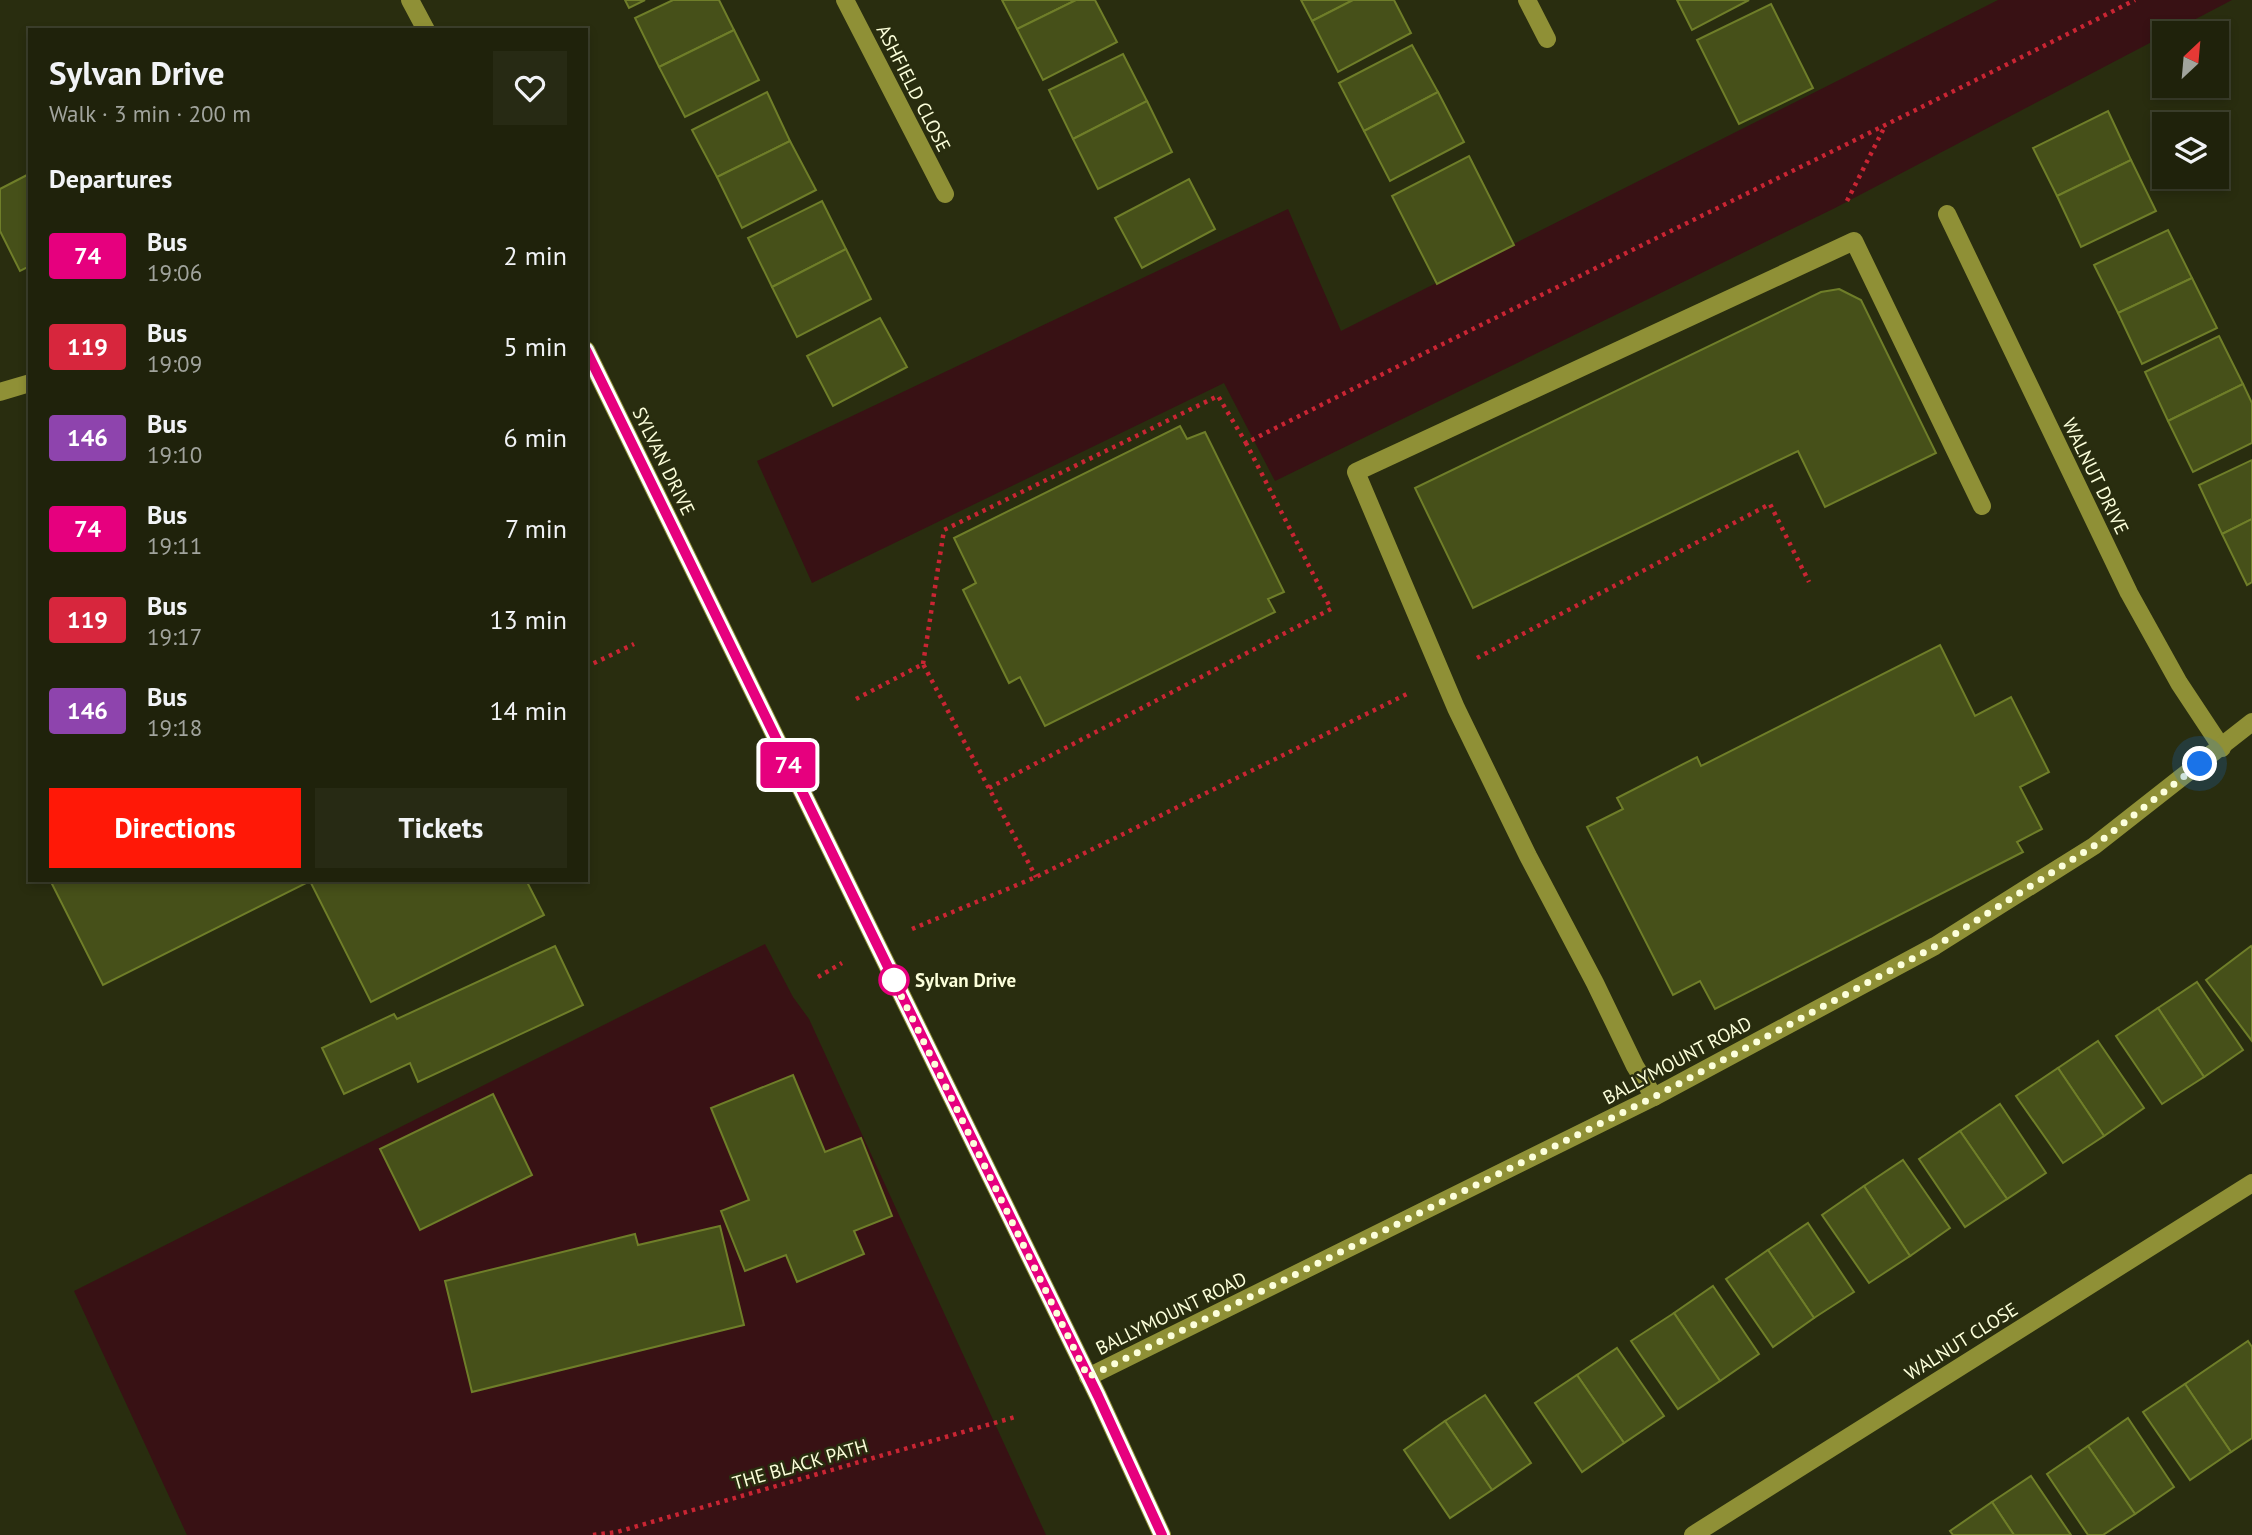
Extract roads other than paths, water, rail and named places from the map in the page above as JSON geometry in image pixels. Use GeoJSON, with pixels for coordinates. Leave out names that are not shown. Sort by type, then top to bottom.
{"type":"FeatureCollection","features":[{"type":"Feature","properties":{"kind":"street"},"geometry":{"type":"LineString","coordinates":[[410,0],[425,28]]}},
{"type":"Feature","properties":{"kind":"street","name":"ASHFIELD CLOSE"},"geometry":{"type":"LineString","coordinates":[[845,0],[945,194]]}},
{"type":"Feature","properties":{"kind":"street"},"geometry":{"type":"LineString","coordinates":[[1527,0],[1546,39]]}},
{"type":"Feature","properties":{"kind":"street","name":"WALNUT DRIVE"},"geometry":{"type":"LineString","coordinates":[[1947,214],[2129,593],[2179,682],[2222,748]]}},
{"type":"Feature","properties":{"kind":"street"},"geometry":{"type":"LineString","coordinates":[[1654,1097],[1635,1066],[1528,856],[1442,677],[1356,472],[1854,241],[1982,506]]}},
{"type":"Feature","properties":{"kind":"street","name":"SYLVAN DRIVE"},"geometry":{"type":"LineString","coordinates":[[588,354],[1088,1377],[1162,1535]]}},
{"type":"Feature","properties":{"kind":"street"},"geometry":{"type":"LineString","coordinates":[[0,392],[28,384]]}},
{"type":"Feature","properties":{"kind":"street","name":"BALLYMOUNT ROAD"},"geometry":{"type":"LineString","coordinates":[[1088,1377],[1654,1097],[1936,946],[2094,846],[2252,722]]}},
{"type":"Feature","properties":{"kind":"street","name":"WALNUT CLOSE"},"geometry":{"type":"LineString","coordinates":[[1693,1535],[2252,1183]]}},
{"type":"Feature","properties":{"kind":"place","name":"Sylvan Drive"},"geometry":{"type":"Point","coordinates":[894,980]}}]}
